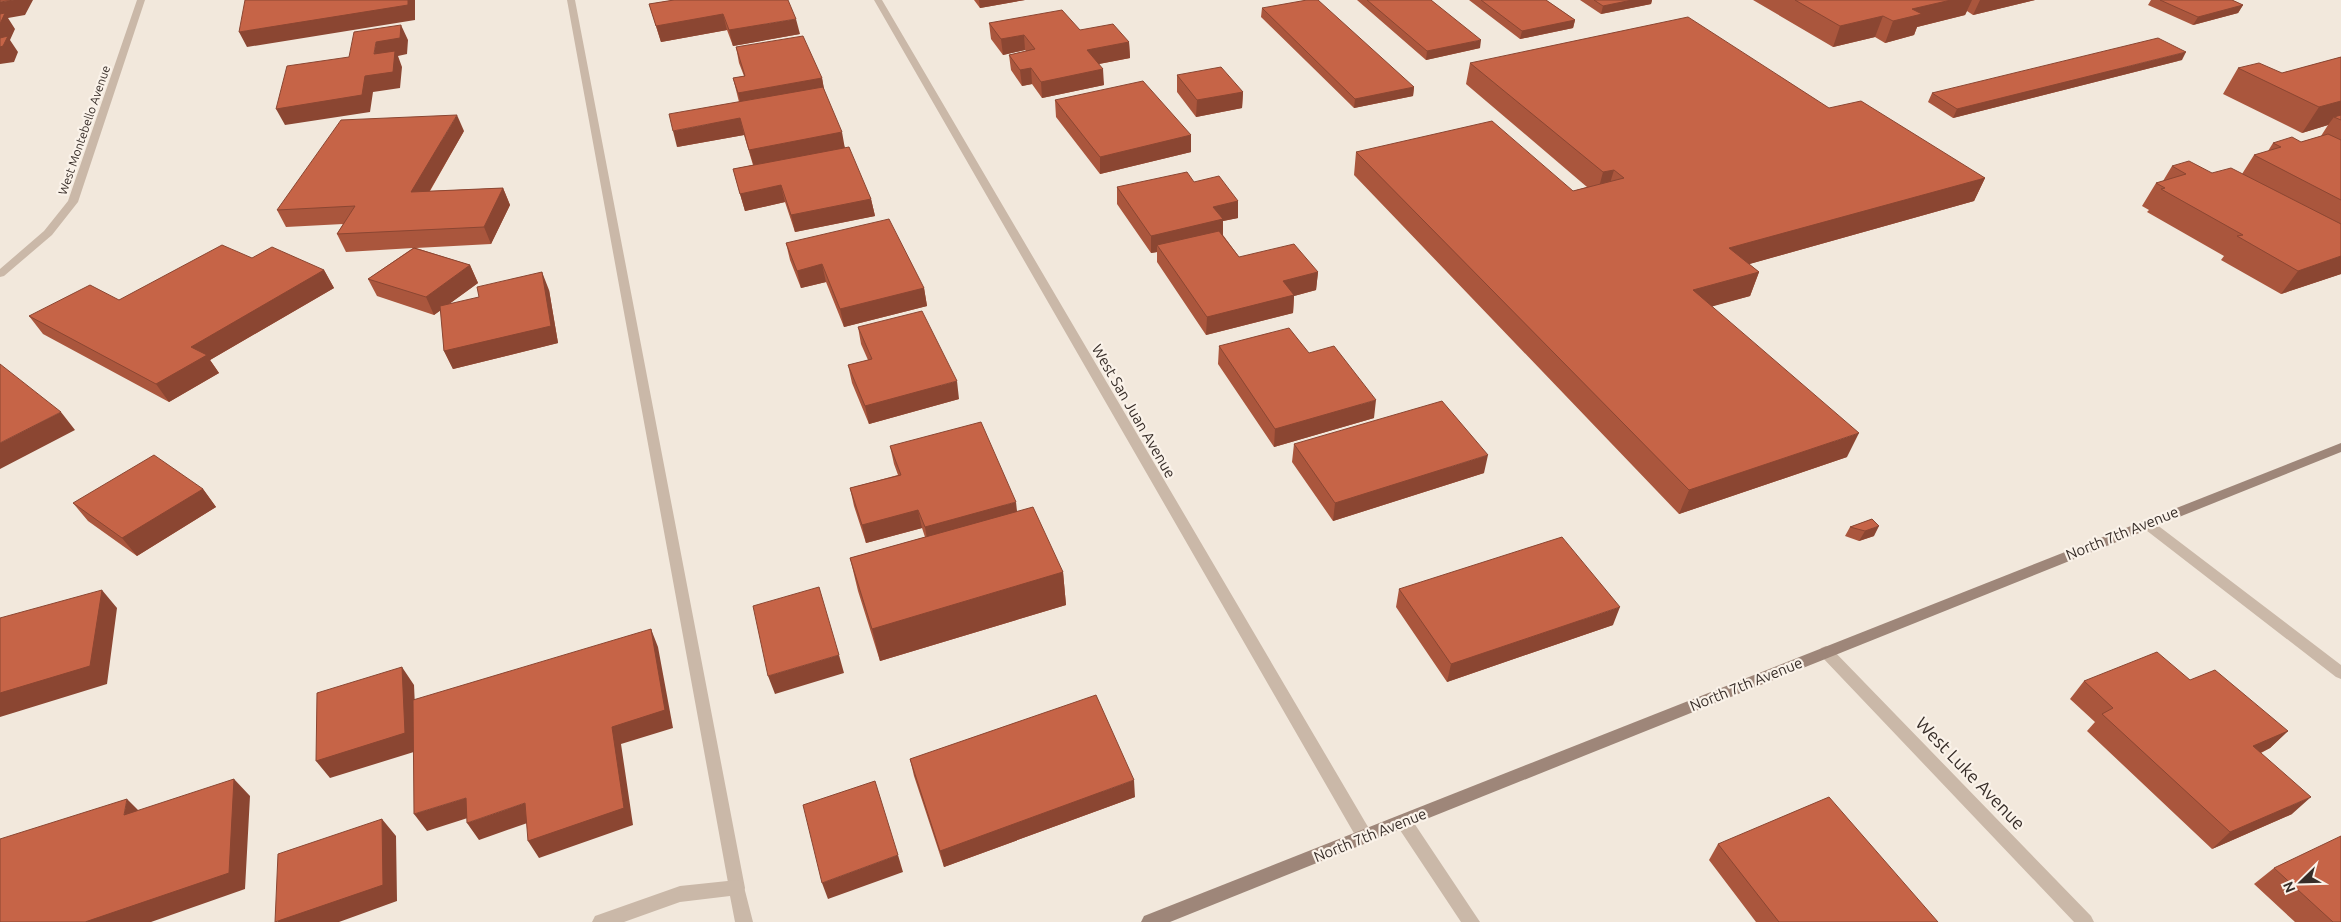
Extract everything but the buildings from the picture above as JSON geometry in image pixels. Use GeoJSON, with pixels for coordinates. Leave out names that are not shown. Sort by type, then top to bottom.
{"type":"FeatureCollection","features":[{"type":"Feature","properties":{"kind":"main road","name":"North 7th Avenue"},"geometry":{"type":"LineString","coordinates":[[1150,922],[2341,447]]}},
{"type":"Feature","properties":{"kind":"street","name":"West Montebello Avenue"},"geometry":{"type":"LineString","coordinates":[[2,273],[48,233],[73,202],[142,0]]}},
{"type":"Feature","properties":{"kind":"street"},"geometry":{"type":"LineString","coordinates":[[571,0],[744,922]]}},
{"type":"Feature","properties":{"kind":"street","name":"West San Juan Avenue"},"geometry":{"type":"LineString","coordinates":[[878,0],[1041,284],[1365,837]]}},
{"type":"Feature","properties":{"kind":"street"},"geometry":{"type":"LineString","coordinates":[[2146,524],[2341,673]]}},
{"type":"Feature","properties":{"kind":"street","name":"West Luke Avenue"},"geometry":{"type":"LineString","coordinates":[[1826,652],[2085,922]]}},
{"type":"Feature","properties":{"kind":"street"},"geometry":{"type":"LineString","coordinates":[[1404,822],[1471,922]]}},
{"type":"Feature","properties":{"kind":"street"},"geometry":{"type":"LineString","coordinates":[[601,922],[680,894],[737,888]]}}]}
